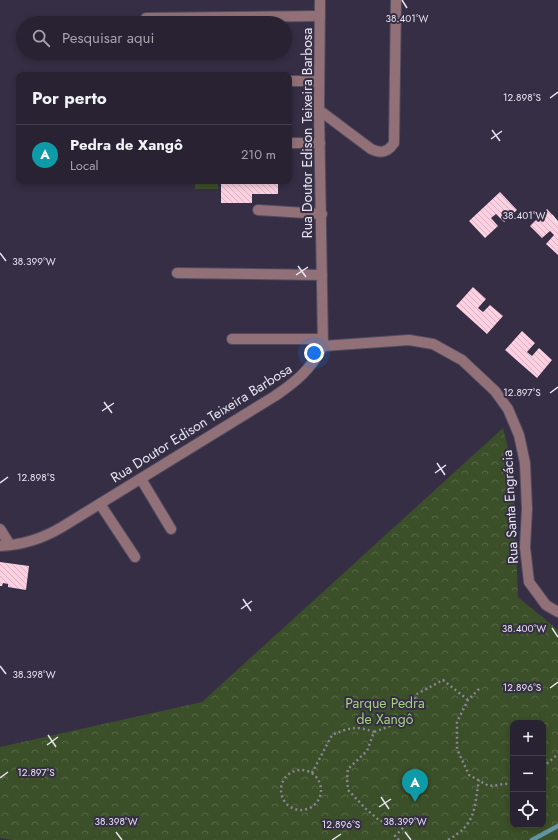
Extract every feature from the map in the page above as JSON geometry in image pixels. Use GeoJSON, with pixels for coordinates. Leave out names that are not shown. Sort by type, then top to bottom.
{"type":"FeatureCollection","features":[{"type":"Feature","properties":{"kind":"street","name":"Rua Doutor Edison Teixeira Barbosa"},"geometry":{"type":"LineString","coordinates":[[0,529],[5,546],[28,543],[46,537],[275,396],[300,379],[315,361],[322,343],[322,214],[319,110],[320,0]]}},
{"type":"Feature","properties":{"kind":"street"},"geometry":{"type":"LineString","coordinates":[[319,110],[379,153],[385,152],[394,143],[396,0]]}},
{"type":"Feature","properties":{"kind":"street"},"geometry":{"type":"LineString","coordinates":[[292,16],[320,16]]}},
{"type":"Feature","properties":{"kind":"street"},"geometry":{"type":"LineString","coordinates":[[292,81],[319,81]]}},
{"type":"Feature","properties":{"kind":"street"},"geometry":{"type":"LineString","coordinates":[[292,143],[320,143]]}},
{"type":"Feature","properties":{"kind":"street"},"geometry":{"type":"LineString","coordinates":[[258,210],[322,214]]}},
{"type":"Feature","properties":{"kind":"street"},"geometry":{"type":"LineString","coordinates":[[176,273],[322,275]]}},
{"type":"Feature","properties":{"kind":"street","name":"Rua Santa Engrácia"},"geometry":{"type":"LineString","coordinates":[[232,339],[322,343],[409,340],[427,342],[444,349],[462,360],[495,391],[508,409],[519,435],[525,463],[527,509],[525,547],[529,582],[546,605],[558,612]]}},
{"type":"Feature","properties":{"kind":"street"},"geometry":{"type":"LineString","coordinates":[[141,479],[171,529]]}},
{"type":"Feature","properties":{"kind":"street"},"geometry":{"type":"LineString","coordinates":[[100,504],[135,557]]}},
{"type":"Feature","properties":{"kind":"path"},"geometry":{"type":"LineString","coordinates":[[312,773],[332,734],[347,728],[362,727],[374,732],[393,725],[410,712],[417,694],[443,680],[468,700]]}},
{"type":"Feature","properties":{"kind":"path"},"geometry":{"type":"LineString","coordinates":[[479,689],[468,700],[457,722],[457,749],[469,775],[488,786],[510,783]]}},
{"type":"Feature","properties":{"kind":"path"},"geometry":{"type":"LineString","coordinates":[[374,732],[367,751],[348,769],[348,790],[380,821],[406,825],[395,836],[399,840]]}},
{"type":"Feature","properties":{"kind":"path"},"geometry":{"type":"LineString","coordinates":[[546,764],[558,754]]}},
{"type":"Feature","properties":{"kind":"path"},"geometry":{"type":"LineString","coordinates":[[306,771],[312,773],[320,783],[321,790],[318,802],[313,806],[301,810],[288,806],[282,794],[283,781],[293,772],[306,771]]}},
{"type":"Feature","properties":{"kind":"path"},"geometry":{"type":"LineString","coordinates":[[448,840],[459,834],[472,819],[478,780]]}},
{"type":"Feature","properties":{"kind":"green space"},"geometry":{"type":"Polygon","coordinates":[[[195,184],[218,184],[218,189],[195,189],[195,184]]]}},
{"type":"Feature","properties":{"kind":"green space","name":"Parque Pedra de Xangô"},"geometry":{"type":"Polygon","coordinates":[[[503,428],[513,468],[518,597],[558,630],[558,840],[13,840],[0,838],[0,747],[202,702],[503,428]]]}},
{"type":"Feature","properties":{"kind":"building"},"geometry":{"type":"Polygon","coordinates":[[[221,184],[278,184],[278,194],[252,194],[252,203],[221,203],[221,184]]]}},
{"type":"Feature","properties":{"kind":"building"},"geometry":{"type":"Polygon","coordinates":[[[500,192],[517,210],[504,222],[496,214],[491,218],[498,226],[485,238],[469,221],[500,192]]]}},
{"type":"Feature","properties":{"kind":"building"},"geometry":{"type":"Polygon","coordinates":[[[547,209],[558,221],[558,255],[546,244],[554,235],[550,231],[542,238],[530,226],[547,209]]]}},
{"type":"Feature","properties":{"kind":"building"},"geometry":{"type":"Polygon","coordinates":[[[473,287],[486,299],[478,308],[483,312],[490,305],[503,316],[487,334],[456,306],[473,287]]]}},
{"type":"Feature","properties":{"kind":"building"},"geometry":{"type":"Polygon","coordinates":[[[522,331],[535,343],[527,352],[532,356],[539,348],[552,360],[537,378],[505,350],[522,331]]]}},
{"type":"Feature","properties":{"kind":"building"},"geometry":{"type":"Polygon","coordinates":[[[0,562],[29,566],[26,590],[8,587],[8,584],[3,583],[2,586],[0,586],[0,562]]]}},
{"type":"Feature","properties":{"kind":"waterway"},"geometry":{"type":"LineString","coordinates":[[532,840],[558,826]]}},
{"type":"Feature","properties":{"kind":"place","name":"Pedra de Xangô"},"geometry":{"type":"Point","coordinates":[415,802]}}]}
